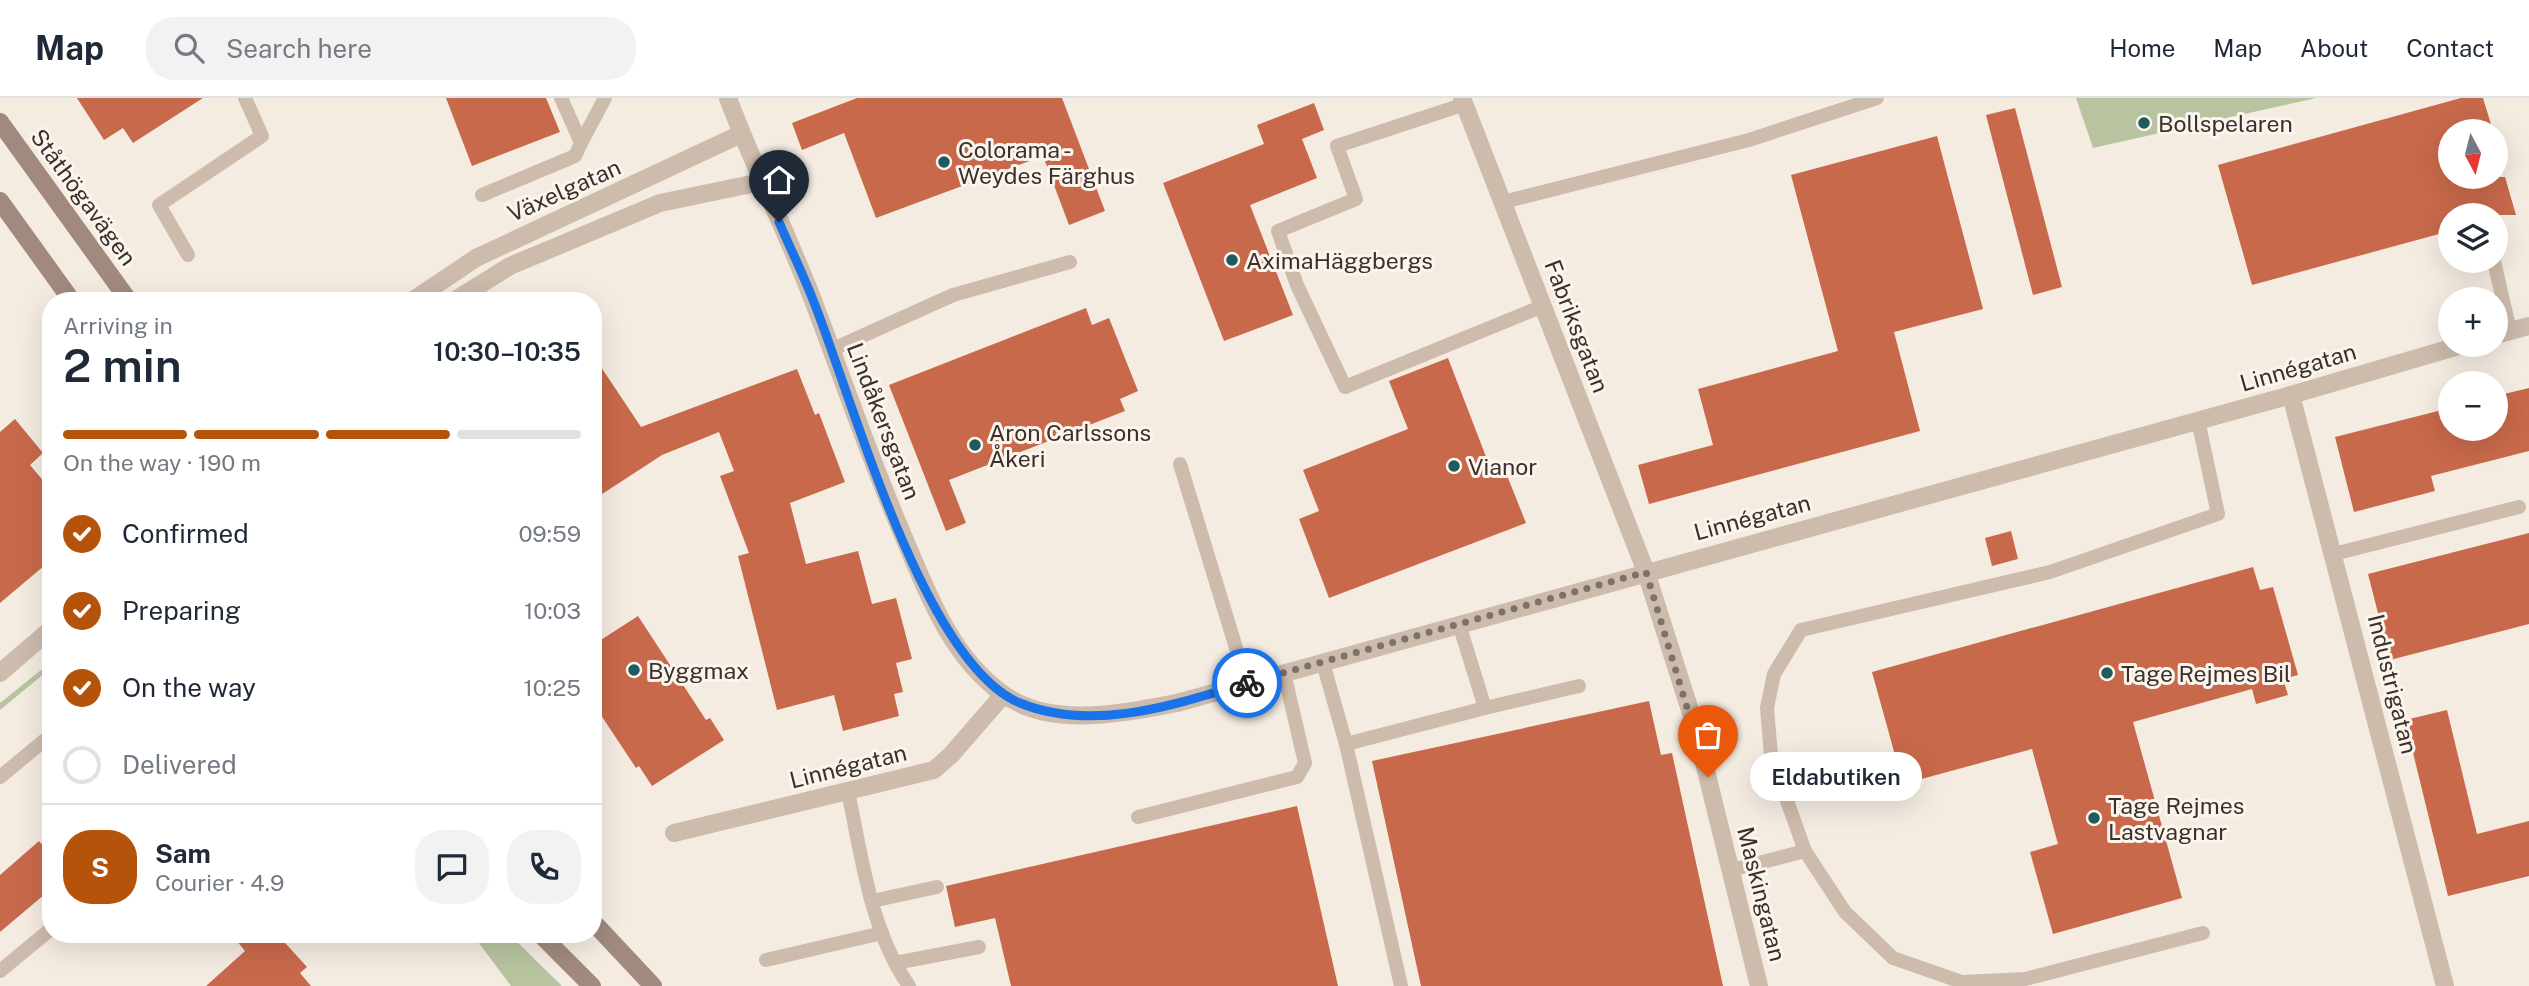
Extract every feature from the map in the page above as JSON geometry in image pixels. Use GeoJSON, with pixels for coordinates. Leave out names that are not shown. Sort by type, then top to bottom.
{"type":"FeatureCollection","features":[{"type":"Feature","properties":{"kind":"main road","name":"Ståthögavägen"},"geometry":{"type":"LineString","coordinates":[[0,122],[123,292]]}},
{"type":"Feature","properties":{"kind":"main road"},"geometry":{"type":"LineString","coordinates":[[0,201],[66,292]]}},
{"type":"Feature","properties":{"kind":"main road"},"geometry":{"type":"LineString","coordinates":[[602,932],[653,986]]}},
{"type":"Feature","properties":{"kind":"main road"},"geometry":{"type":"LineString","coordinates":[[549,943],[592,986]]}},
{"type":"Feature","properties":{"kind":"street","name":"Lindåkersgatan"},"geometry":{"type":"LineString","coordinates":[[728,98],[813,300],[869,457],[937,616],[976,669],[1003,695],[1052,713]]}},
{"type":"Feature","properties":{"kind":"street","name":"Fabriksgatan"},"geometry":{"type":"LineString","coordinates":[[1463,101],[1646,572]]}},
{"type":"Feature","properties":{"kind":"street","name":"Växelgatan"},"geometry":{"type":"LineString","coordinates":[[425,292],[475,258],[741,134]]}},
{"type":"Feature","properties":{"kind":"street","name":"Växelgatan"},"geometry":{"type":"LineString","coordinates":[[468,292],[510,266],[660,203],[761,181]]}},
{"type":"Feature","properties":{"kind":"street"},"geometry":{"type":"LineString","coordinates":[[2508,332],[2529,326]]}},
{"type":"Feature","properties":{"kind":"street","name":"Linnégatan"},"geometry":{"type":"LineString","coordinates":[[1052,713],[1105,717],[1177,703],[2198,421],[2438,352]]}},
{"type":"Feature","properties":{"kind":"street","name":"Industrigatan"},"geometry":{"type":"LineString","coordinates":[[2291,395],[2445,986]]}},
{"type":"Feature","properties":{"kind":"street","name":"Maskingatan"},"geometry":{"type":"LineString","coordinates":[[1646,572],[1695,726],[1759,986]]}},
{"type":"Feature","properties":{"kind":"street"},"geometry":{"type":"LineString","coordinates":[[0,673],[42,637]]}},
{"type":"Feature","properties":{"kind":"street","name":"Linnégatan"},"geometry":{"type":"LineString","coordinates":[[674,833],[934,770],[951,755],[1003,695]]}},
{"type":"Feature","properties":{"kind":"lane"},"geometry":{"type":"LineString","coordinates":[[188,255],[159,205],[262,136],[245,98]]}},
{"type":"Feature","properties":{"kind":"lane"},"geometry":{"type":"LineString","coordinates":[[561,98],[581,143]]}},
{"type":"Feature","properties":{"kind":"lane"},"geometry":{"type":"LineString","coordinates":[[482,195],[575,156],[606,98]]}},
{"type":"Feature","properties":{"kind":"lane"},"geometry":{"type":"LineString","coordinates":[[1503,202],[1749,140],[1877,98]]}},
{"type":"Feature","properties":{"kind":"lane"},"geometry":{"type":"LineString","coordinates":[[1463,101],[1337,146],[1356,199],[1278,231],[1297,285],[1345,387],[1543,306]]}},
{"type":"Feature","properties":{"kind":"lane"},"geometry":{"type":"LineString","coordinates":[[831,350],[953,295],[1070,262]]}},
{"type":"Feature","properties":{"kind":"lane"},"geometry":{"type":"LineString","coordinates":[[2198,421],[2218,514],[2050,572],[1801,630],[1774,674],[1767,708],[1770,756],[1805,851],[1845,912],[1894,958],[1962,982],[2025,979],[2203,933]]}},
{"type":"Feature","properties":{"kind":"lane"},"geometry":{"type":"LineString","coordinates":[[1180,464],[1247,684]]}},
{"type":"Feature","properties":{"kind":"lane"},"geometry":{"type":"LineString","coordinates":[[2334,554],[2519,507]]}},
{"type":"Feature","properties":{"kind":"lane"},"geometry":{"type":"LineString","coordinates":[[1459,624],[1485,708]]}},
{"type":"Feature","properties":{"kind":"lane"},"geometry":{"type":"LineString","coordinates":[[1323,663],[1346,744],[1401,986]]}},
{"type":"Feature","properties":{"kind":"lane"},"geometry":{"type":"LineString","coordinates":[[1138,817],[1297,777],[1304,771],[1305,763],[1284,673]]}},
{"type":"Feature","properties":{"kind":"lane"},"geometry":{"type":"LineString","coordinates":[[1346,744],[1578,686]]}},
{"type":"Feature","properties":{"kind":"lane"},"geometry":{"type":"LineString","coordinates":[[0,778],[42,743]]}},
{"type":"Feature","properties":{"kind":"lane"},"geometry":{"type":"LineString","coordinates":[[848,792],[872,901],[882,933],[895,964],[909,986]]}},
{"type":"Feature","properties":{"kind":"lane"},"geometry":{"type":"LineString","coordinates":[[1731,870],[1805,851]]}},
{"type":"Feature","properties":{"kind":"lane"},"geometry":{"type":"LineString","coordinates":[[872,901],[937,887]]}},
{"type":"Feature","properties":{"kind":"lane"},"geometry":{"type":"LineString","coordinates":[[766,961],[882,933]]}},
{"type":"Feature","properties":{"kind":"lane"},"geometry":{"type":"LineString","coordinates":[[0,971],[42,936]]}},
{"type":"Feature","properties":{"kind":"lane"},"geometry":{"type":"LineString","coordinates":[[895,964],[979,947]]}},
{"type":"Feature","properties":{"kind":"green space","name":"Bollspelaren"},"geometry":{"type":"Polygon","coordinates":[[[2076,98],[2316,98],[2093,148],[2076,98]]]}},
{"type":"Feature","properties":{"kind":"green space"},"geometry":{"type":"Polygon","coordinates":[[[42,669],[42,675],[0,710],[0,703],[42,669]]]}},
{"type":"Feature","properties":{"kind":"green space"},"geometry":{"type":"Polygon","coordinates":[[[479,943],[518,943],[562,986],[511,986],[479,943]]]}},
{"type":"Feature","properties":{"kind":"building"},"geometry":{"type":"Polygon","coordinates":[[[77,98],[203,98],[133,143],[123,128],[104,140],[77,98]]]}},
{"type":"Feature","properties":{"kind":"building"},"geometry":{"type":"Polygon","coordinates":[[[446,98],[546,98],[560,132],[472,166],[446,98]]]}},
{"type":"Feature","properties":{"kind":"building","name":"Colorama - Weydes Färghus"},"geometry":{"type":"Polygon","coordinates":[[[857,98],[1062,98],[1105,211],[1069,225],[1043,156],[876,218],[844,133],[802,150],[792,123],[857,98]]]}},
{"type":"Feature","properties":{"kind":"building"},"geometry":{"type":"Polygon","coordinates":[[[2461,98],[2483,98],[2489,119],[2438,119],[2438,189],[2508,187],[2516,215],[2508,215],[2508,203],[2438,203],[2438,234],[2252,285],[2218,165],[2461,98]]]}},
{"type":"Feature","properties":{"kind":"building","name":"AximaHäggbergs"},"geometry":{"type":"Polygon","coordinates":[[[1314,103],[1324,130],[1302,139],[1317,178],[1250,205],[1293,315],[1224,341],[1163,183],[1264,144],[1257,125],[1314,103]]]}},
{"type":"Feature","properties":{"kind":"building"},"geometry":{"type":"Polygon","coordinates":[[[2015,108],[2062,287],[2033,295],[1986,115],[2015,108]]]}},
{"type":"Feature","properties":{"kind":"building"},"geometry":{"type":"Polygon","coordinates":[[[1937,136],[1983,309],[1894,332],[1920,431],[1649,504],[1638,465],[1713,445],[1698,389],[1838,351],[1791,175],[1937,136]]]}},
{"type":"Feature","properties":{"kind":"building","name":"Aron Carlssons Åkeri"},"geometry":{"type":"Polygon","coordinates":[[[1086,308],[1092,325],[1109,318],[1138,391],[1120,399],[1125,411],[949,480],[966,523],[946,531],[889,385],[1086,308]]]}},
{"type":"Feature","properties":{"kind":"building"},"geometry":{"type":"Polygon","coordinates":[[[1448,358],[1490,467],[1502,463],[1526,523],[1329,598],[1299,519],[1319,511],[1303,470],[1408,429],[1389,381],[1448,358]]]}},
{"type":"Feature","properties":{"kind":"building"},"geometry":{"type":"Polygon","coordinates":[[[602,368],[641,427],[797,369],[815,415],[819,413],[845,482],[790,503],[806,564],[858,551],[872,604],[896,598],[912,659],[896,663],[903,692],[894,694],[899,716],[843,731],[834,695],[777,710],[738,556],[749,553],[720,476],[734,471],[719,432],[662,455],[602,494],[602,368]]]}},
{"type":"Feature","properties":{"kind":"building"},"geometry":{"type":"Polygon","coordinates":[[[2529,388],[2529,451],[2431,476],[2435,491],[2354,512],[2335,437],[2438,411],[2438,441],[2508,441],[2508,393],[2529,388]]]}},
{"type":"Feature","properties":{"kind":"building"},"geometry":{"type":"Polygon","coordinates":[[[15,419],[42,452],[30,465],[42,479],[42,568],[0,603],[0,432],[15,419]]]}},
{"type":"Feature","properties":{"kind":"building"},"geometry":{"type":"Polygon","coordinates":[[[2011,531],[2018,559],[1992,566],[1985,538],[2011,531]]]}},
{"type":"Feature","properties":{"kind":"building"},"geometry":{"type":"Polygon","coordinates":[[[2529,533],[2529,624],[2390,660],[2368,574],[2529,533]]]}},
{"type":"Feature","properties":{"kind":"building"},"geometry":{"type":"Polygon","coordinates":[[[2253,567],[2260,590],[2273,587],[2298,675],[2283,679],[2288,695],[2256,704],[2252,689],[2133,722],[2182,898],[2053,934],[2030,852],[2058,844],[2032,749],[1903,784],[1872,672],[2253,567]]]}},
{"type":"Feature","properties":{"kind":"building","name":"Byggmax"},"geometry":{"type":"Polygon","coordinates":[[[638,616],[706,720],[710,718],[724,740],[652,786],[639,766],[636,768],[602,717],[602,639],[638,616]]]}},
{"type":"Feature","properties":{"kind":"building"},"geometry":{"type":"Polygon","coordinates":[[[1649,701],[1661,755],[1672,753],[1723,986],[1421,986],[1372,761],[1649,701]]]}},
{"type":"Feature","properties":{"kind":"building"},"geometry":{"type":"Polygon","coordinates":[[[2447,710],[2477,834],[2529,821],[2529,876],[2448,896],[2405,720],[2447,710]]]}},
{"type":"Feature","properties":{"kind":"building"},"geometry":{"type":"Polygon","coordinates":[[[1297,806],[1338,986],[1011,986],[995,918],[955,927],[946,886],[1297,806]]]}},
{"type":"Feature","properties":{"kind":"building"},"geometry":{"type":"Polygon","coordinates":[[[39,841],[42,844],[42,897],[0,932],[0,875],[39,841]]]}},
{"type":"Feature","properties":{"kind":"building"},"geometry":{"type":"Polygon","coordinates":[[[238,943],[285,943],[307,967],[300,973],[311,986],[206,986],[245,951],[238,943]]]}},
{"type":"Feature","properties":{"kind":"way so far"},"geometry":{"type":"LineString","coordinates":[[1247,683],[1646,572],[1695,726],[1708,777]]}},
{"type":"Feature","properties":{"kind":"place","name":"Bollspelaren"},"geometry":{"type":"Point","coordinates":[2144,123]}},
{"type":"Feature","properties":{"kind":"place","name":"Colorama - Weydes Färghus"},"geometry":{"type":"Point","coordinates":[944,162]}},
{"type":"Feature","properties":{"kind":"place","name":"AximaHäggbergs"},"geometry":{"type":"Point","coordinates":[1232,260]}},
{"type":"Feature","properties":{"kind":"place","name":"Aron Carlssons Åkeri"},"geometry":{"type":"Point","coordinates":[975,445]}},
{"type":"Feature","properties":{"kind":"place","name":"Vianor"},"geometry":{"type":"Point","coordinates":[1454,466]}},
{"type":"Feature","properties":{"kind":"place","name":"Byggmax"},"geometry":{"type":"Point","coordinates":[634,670]}},
{"type":"Feature","properties":{"kind":"place","name":"Tage Rejmes Bil"},"geometry":{"type":"Point","coordinates":[2107,673]}},
{"type":"Feature","properties":{"kind":"place","name":"Eldabutiken"},"geometry":{"type":"Point","coordinates":[1708,777]}},
{"type":"Feature","properties":{"kind":"place","name":"Tage Rejmes Lastvagnar"},"geometry":{"type":"Point","coordinates":[2094,818]}},
{"type":"Feature","properties":{"kind":"route"},"geometry":{"type":"LineString","coordinates":[[779,222],[813,300],[869,457],[937,616],[976,669],[1003,695],[1021,704],[1052,713],[1105,717],[1177,703],[1247,683]]}}]}
